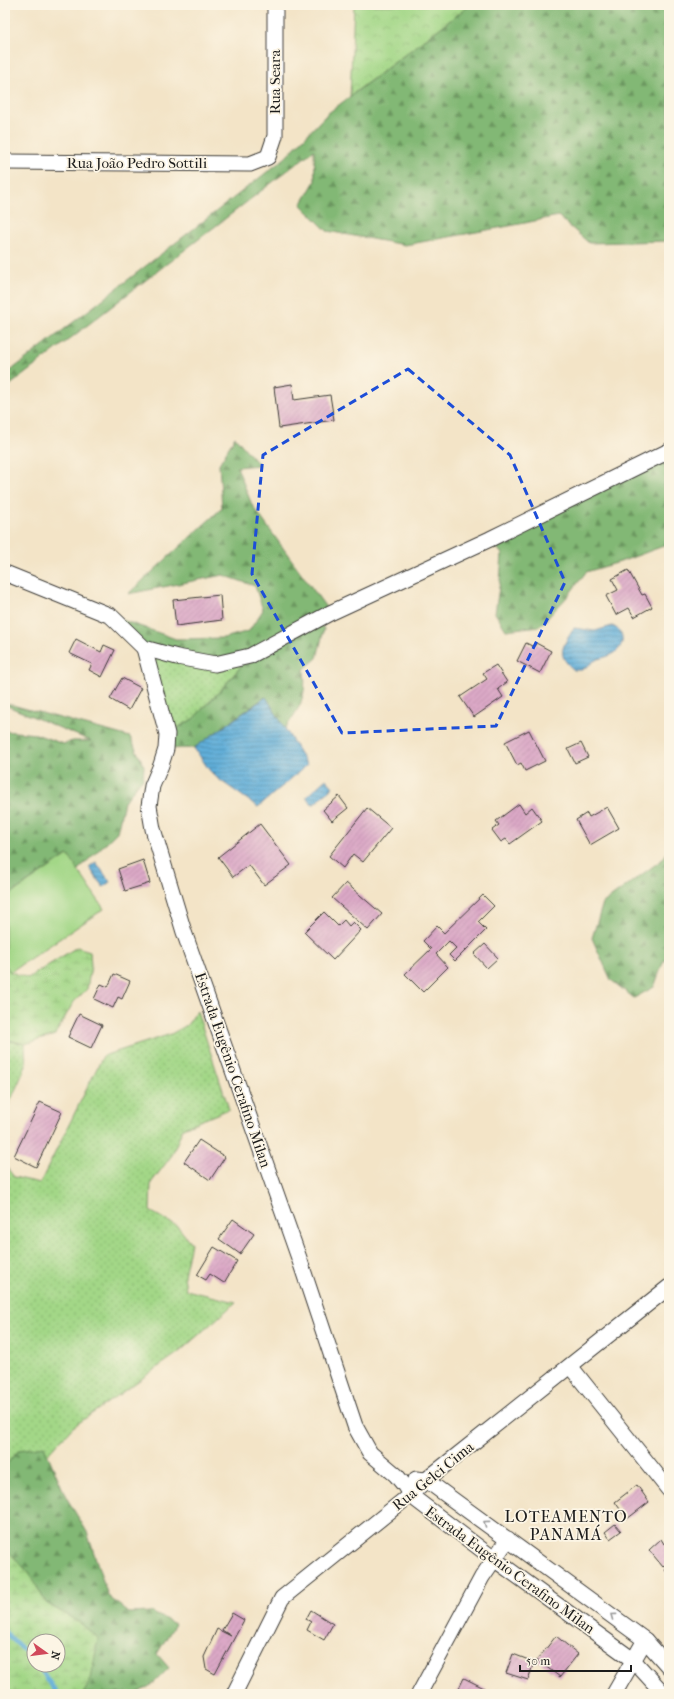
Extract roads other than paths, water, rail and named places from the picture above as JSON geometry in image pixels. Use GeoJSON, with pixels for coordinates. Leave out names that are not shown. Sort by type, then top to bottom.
{"type":"FeatureCollection","features":[{"type":"Feature","properties":{"kind":"street","name":"Rua Seara"},"geometry":{"type":"LineString","coordinates":[[268,157],[276,136],[275,5]]}},
{"type":"Feature","properties":{"kind":"street","name":"Rua João Pedro Sottili"},"geometry":{"type":"LineString","coordinates":[[5,162],[250,164],[268,157]]}},
{"type":"Feature","properties":{"kind":"street"},"geometry":{"type":"LineString","coordinates":[[5,573],[111,616],[144,648],[177,657],[215,664],[250,656],[330,613],[490,539],[669,451]]}},
{"type":"Feature","properties":{"kind":"street","name":"Estrada Eugênio Cerafino Milan"},"geometry":{"type":"LineString","coordinates":[[144,648],[167,734],[166,749],[152,786],[150,806],[153,829],[184,932],[280,1205],[355,1426],[370,1453],[396,1475],[410,1495],[494,1559],[633,1660],[664,1694]]}},
{"type":"Feature","properties":{"kind":"street","name":"Rua Gelci Cima"},"geometry":{"type":"LineString","coordinates":[[234,1694],[282,1598],[410,1495],[426,1480],[669,1288]]}},
{"type":"Feature","properties":{"kind":"street"},"geometry":{"type":"LineString","coordinates":[[570,1366],[669,1490]]}},
{"type":"Feature","properties":{"kind":"street","name":"Estrada Eugênio Cerafino Milan"},"geometry":{"type":"LineString","coordinates":[[396,1475],[410,1479],[426,1480],[508,1538],[645,1640],[669,1667]]}},
{"type":"Feature","properties":{"kind":"street"},"geometry":{"type":"LineString","coordinates":[[419,1694],[482,1577],[508,1538]]}},
{"type":"Feature","properties":{"kind":"street"},"geometry":{"type":"LineString","coordinates":[[614,1694],[645,1640]]}},
{"type":"Feature","properties":{"kind":"water"},"geometry":{"type":"Polygon","coordinates":[[[612,626],[621,633],[622,644],[620,648],[612,655],[594,661],[586,668],[581,670],[574,670],[564,659],[564,645],[574,628],[595,631],[612,626]]]}},
{"type":"Feature","properties":{"kind":"water"},"geometry":{"type":"Polygon","coordinates":[[[266,697],[307,765],[258,807],[217,778],[210,771],[194,748],[266,697]]]}},
{"type":"Feature","properties":{"kind":"water"},"geometry":{"type":"Polygon","coordinates":[[[326,779],[333,787],[313,805],[306,797],[326,779]]]}},
{"type":"Feature","properties":{"kind":"water"},"geometry":{"type":"Polygon","coordinates":[[[96,862],[110,882],[103,887],[89,867],[96,862]]]}},
{"type":"Feature","properties":{"kind":"waterway"},"geometry":{"type":"LineString","coordinates":[[5,1632],[26,1652]]}},
{"type":"Feature","properties":{"kind":"waterway"},"geometry":{"type":"LineString","coordinates":[[43,1673],[57,1694]]}},
{"type":"Feature","properties":{"kind":"district","name":"LOTEAMENTO PANAMÁ"},"geometry":{"type":"Point","coordinates":[566,1525]}}]}
